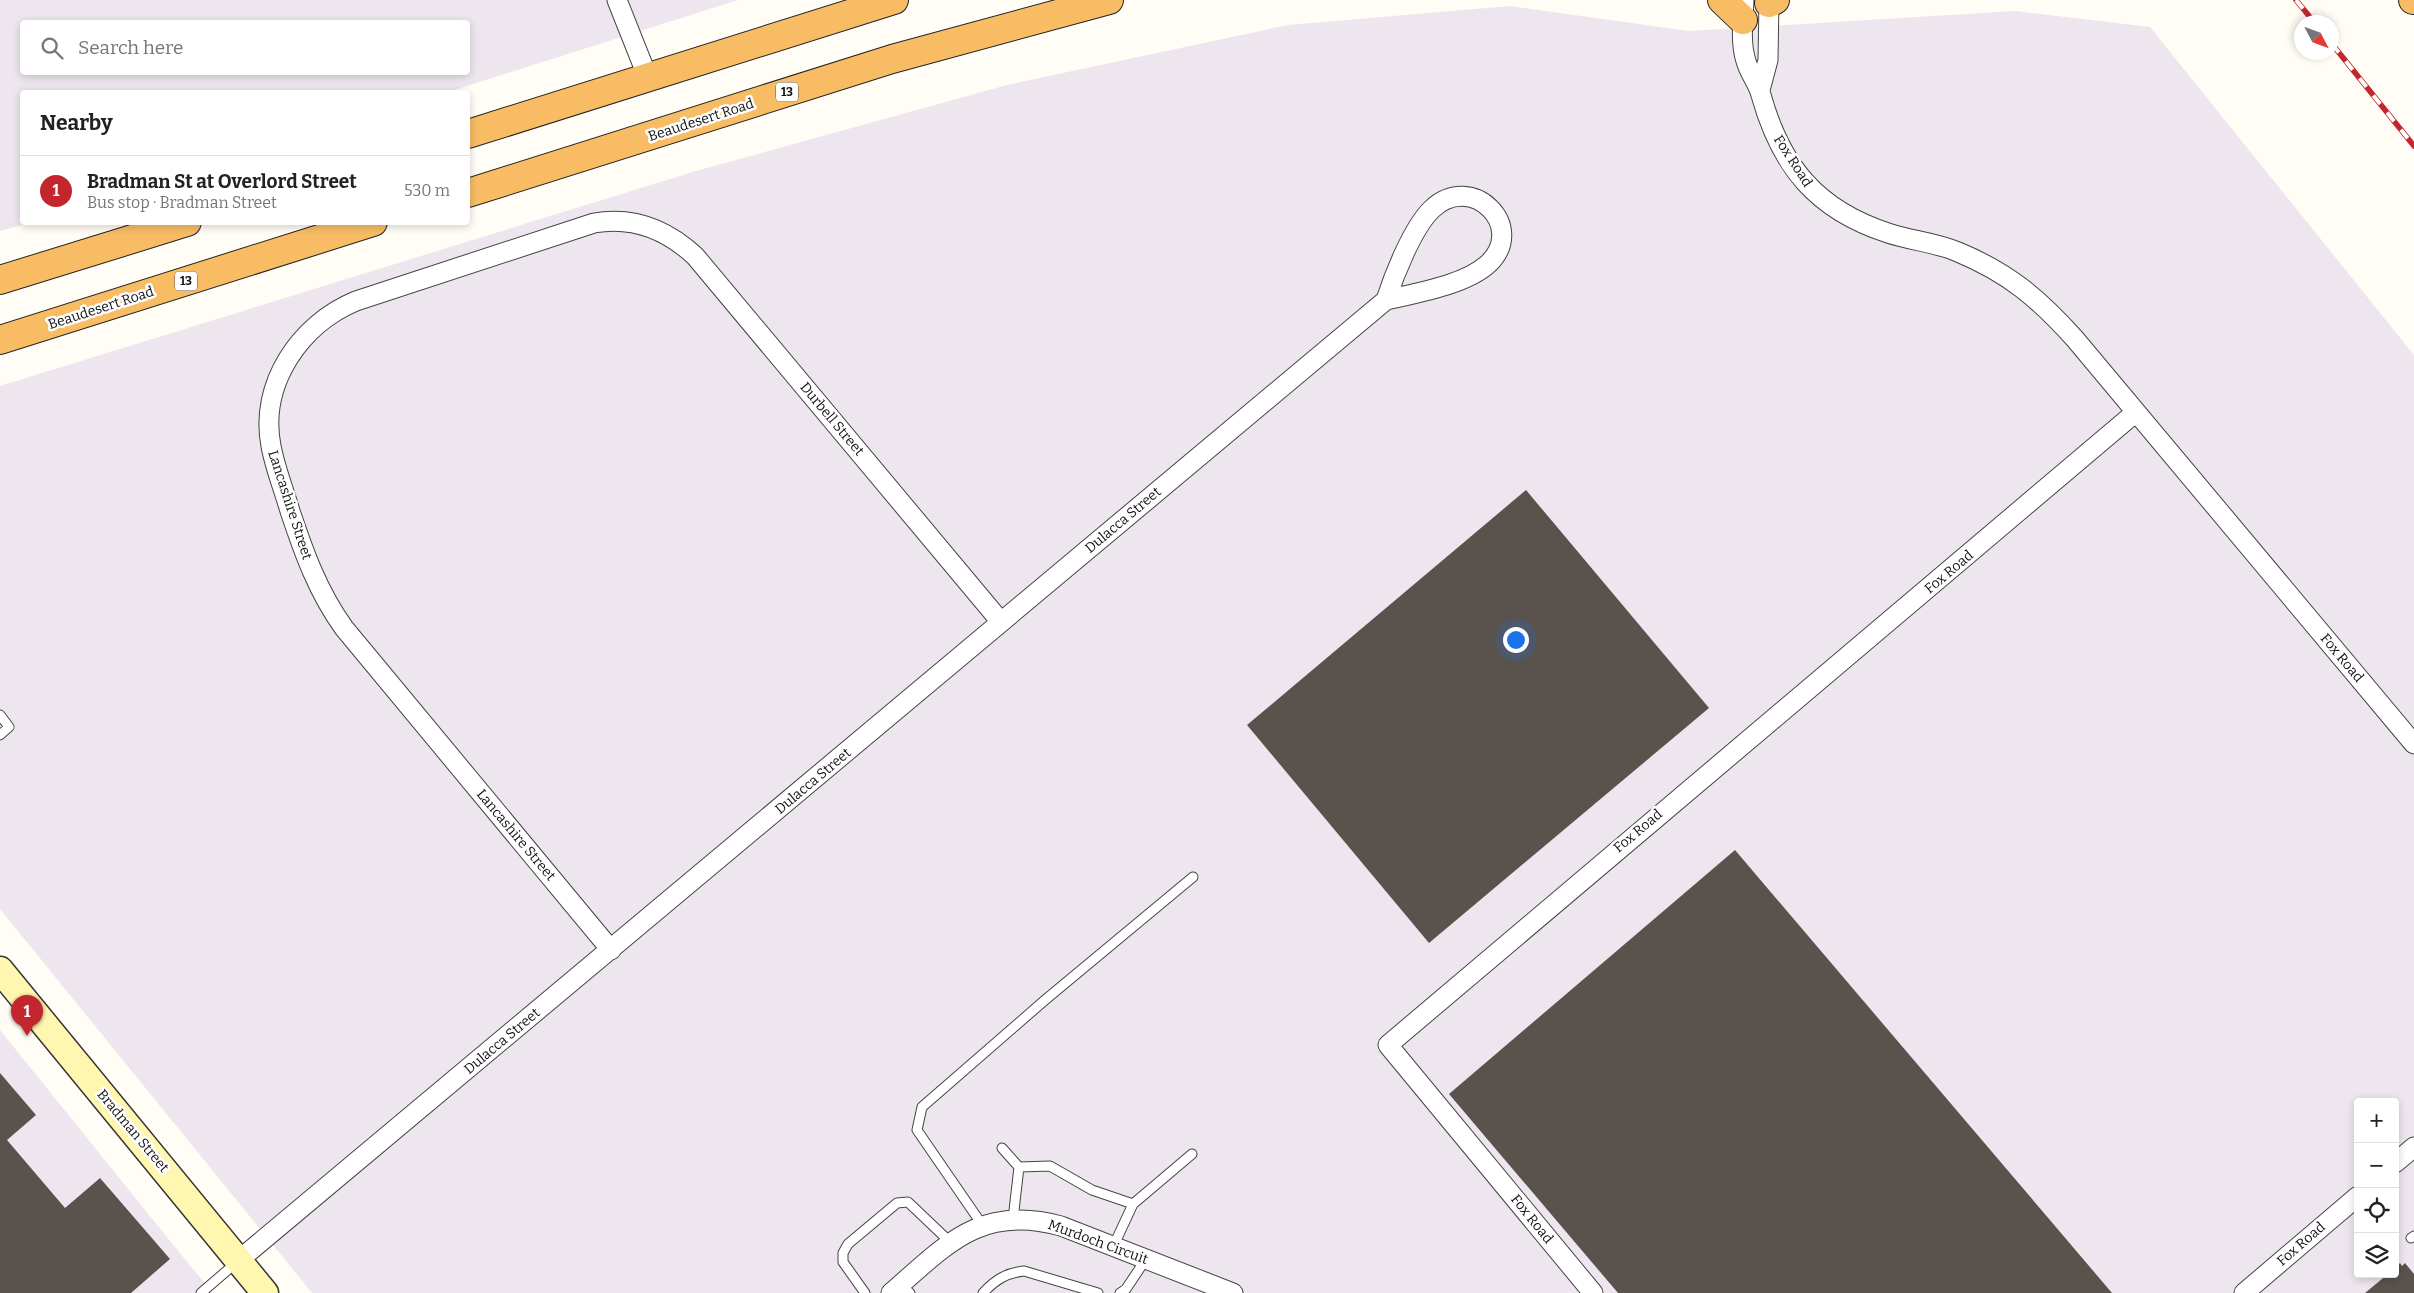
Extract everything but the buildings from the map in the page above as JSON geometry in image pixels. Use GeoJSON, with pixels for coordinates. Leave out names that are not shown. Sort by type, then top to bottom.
{"type":"FeatureCollection","features":[{"type":"Feature","properties":{"kind":"highway"},"geometry":{"type":"LineString","coordinates":[[470,133],[894,0]]}},
{"type":"Feature","properties":{"kind":"highway","name":"Beaudesert Road"},"geometry":{"type":"LineString","coordinates":[[470,192],[892,59],[1109,0]]}},
{"type":"Feature","properties":{"kind":"highway"},"geometry":{"type":"LineString","coordinates":[[1722,0],[1760,5]]}},
{"type":"Feature","properties":{"kind":"highway"},"geometry":{"type":"LineString","coordinates":[[0,280],[177,225]]}},
{"type":"Feature","properties":{"kind":"highway","name":"Beaudesert Road"},"geometry":{"type":"LineString","coordinates":[[0,340],[364,225]]}},
{"type":"Feature","properties":{"kind":"main road","name":"Bradman Street"},"geometry":{"type":"LineString","coordinates":[[0,970],[265,1293]]}},
{"type":"Feature","properties":{"kind":"street"},"geometry":{"type":"LineString","coordinates":[[617,0],[648,78]]}},
{"type":"Feature","properties":{"kind":"street"},"geometry":{"type":"LineString","coordinates":[[1760,5],[1768,60],[1760,90]]}},
{"type":"Feature","properties":{"kind":"street","name":"Fox Road"},"geometry":{"type":"LineString","coordinates":[[1760,5],[1745,60],[1760,90],[1774,132],[1802,180],[1820,199],[1860,224],[1957,251],[2021,285],[2056,317],[2414,744]]}},
{"type":"Feature","properties":{"kind":"street","name":"Dulacca Street"},"geometry":{"type":"LineString","coordinates":[[239,1260],[1386,300],[1422,292],[1470,276],[1488,264],[1499,250],[1502,241],[1497,216],[1486,205],[1472,197],[1452,197],[1438,204],[1425,217],[1397,267],[1386,300]]}},
{"type":"Feature","properties":{"kind":"street","name":"Lancashire Street"},"geometry":{"type":"LineString","coordinates":[[611,950],[334,615],[313,577],[300,541],[270,446],[269,420],[275,387],[294,349],[317,324],[342,306],[594,223],[617,220],[652,227]]}},
{"type":"Feature","properties":{"kind":"street","name":"Durbell Street"},"geometry":{"type":"LineString","coordinates":[[652,227],[674,238],[695,256],[1001,622]]}},
{"type":"Feature","properties":{"kind":"street","name":"Fox Road"},"geometry":{"type":"LineString","coordinates":[[1593,1293],[1388,1045],[2136,412]]}},
{"type":"Feature","properties":{"kind":"street"},"geometry":{"type":"LineString","coordinates":[[2399,1160],[2414,1147]]}},
{"type":"Feature","properties":{"kind":"street","name":"Fox Road"},"geometry":{"type":"LineString","coordinates":[[2244,1293],[2354,1199]]}},
{"type":"Feature","properties":{"kind":"street","name":"Murdoch Circuit"},"geometry":{"type":"LineString","coordinates":[[901,1290],[950,1242],[964,1233],[1012,1218],[1040,1220],[1061,1226],[1233,1293]]}},
{"type":"Feature","properties":{"kind":"lane"},"geometry":{"type":"LineString","coordinates":[[0,715],[9,727],[0,735]]}},
{"type":"Feature","properties":{"kind":"lane"},"geometry":{"type":"LineString","coordinates":[[983,1226],[917,1130],[922,1107],[1045,1000],[1193,877]]}},
{"type":"Feature","properties":{"kind":"lane"},"geometry":{"type":"LineString","coordinates":[[1002,1148],[1019,1167],[1012,1218]]}},
{"type":"Feature","properties":{"kind":"lane"},"geometry":{"type":"LineString","coordinates":[[1113,1247],[1132,1204],[1192,1154]]}},
{"type":"Feature","properties":{"kind":"lane"},"geometry":{"type":"LineString","coordinates":[[1019,1167],[1050,1166],[1092,1190],[1132,1204]]}},
{"type":"Feature","properties":{"kind":"lane"},"geometry":{"type":"LineString","coordinates":[[865,1293],[842,1262],[843,1253],[848,1244],[897,1203],[908,1202],[950,1242]]}},
{"type":"Feature","properties":{"kind":"lane"},"geometry":{"type":"LineString","coordinates":[[1120,1293],[1126,1289],[1146,1259]]}},
{"type":"Feature","properties":{"kind":"lane"},"geometry":{"type":"LineString","coordinates":[[201,1293],[239,1260]]}},
{"type":"Feature","properties":{"kind":"lane"},"geometry":{"type":"LineString","coordinates":[[983,1293],[999,1278],[1011,1272],[1024,1271],[1098,1293]]}},
{"type":"Feature","properties":{"kind":"shaded area"},"geometry":{"type":"Polygon","coordinates":[[[0,0],[738,0],[454,90],[20,90],[20,225],[22,225],[0,231],[0,0]]]}},
{"type":"Feature","properties":{"kind":"shaded area"},"geometry":{"type":"Polygon","coordinates":[[[1510,6],[1689,31],[2015,11],[2150,27],[2414,355],[2414,1293],[312,1293],[0,909],[0,386],[696,171],[1007,85],[1288,25],[1510,6]]]}},
{"type":"Feature","properties":{"kind":"shaded area"},"geometry":{"type":"Polygon","coordinates":[[[0,1030],[179,1252],[213,1293],[0,1293],[0,1030]]]}},
{"type":"Feature","properties":{"kind":"railway"},"geometry":{"type":"LineString","coordinates":[[2296,0],[2308,15]]}},
{"type":"Feature","properties":{"kind":"railway"},"geometry":{"type":"LineString","coordinates":[[2339,53],[2414,146]]}},
{"type":"Feature","properties":{"kind":"place","name":"Bradman St at Overlord Street"},"geometry":{"type":"Point","coordinates":[27,1036]}}]}
